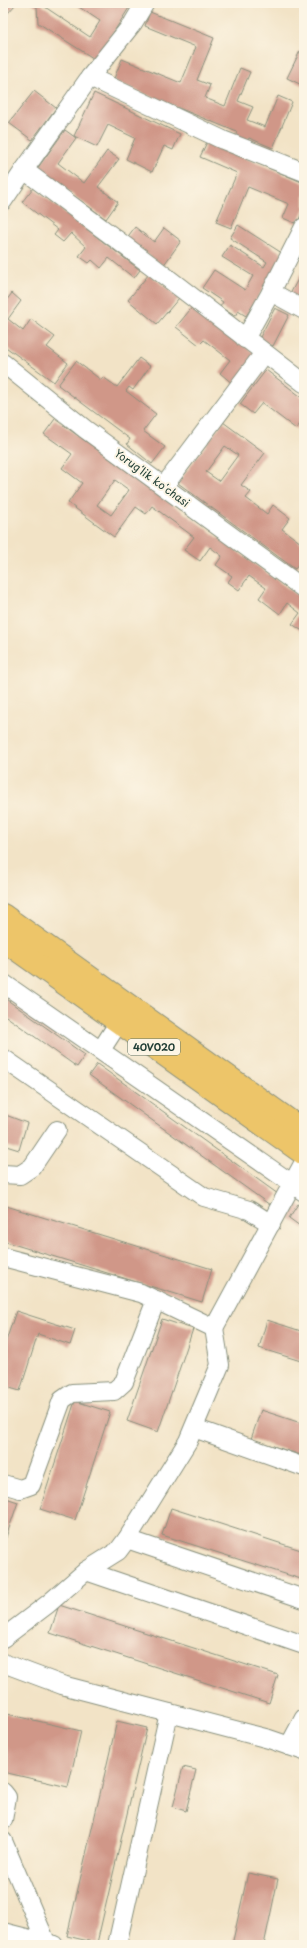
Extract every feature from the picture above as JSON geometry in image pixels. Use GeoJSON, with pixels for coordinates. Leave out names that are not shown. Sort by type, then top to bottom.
{"type":"FeatureCollection","features":[{"type":"Feature","properties":{"kind":"main road"},"geometry":{"type":"LineString","coordinates":[[3,915],[304,1131]]}},
{"type":"Feature","properties":{"kind":"main road","name":"40V020"},"geometry":{"type":"LineString","coordinates":[[3,940],[304,1154]]}},
{"type":"Feature","properties":{"kind":"street"},"geometry":{"type":"LineString","coordinates":[[3,201],[90,77],[132,23],[144,3]]}},
{"type":"Feature","properties":{"kind":"street"},"geometry":{"type":"LineString","coordinates":[[90,77],[223,140],[304,172]]}},
{"type":"Feature","properties":{"kind":"street"},"geometry":{"type":"LineString","coordinates":[[24,170],[304,383]]}},
{"type":"Feature","properties":{"kind":"street"},"geometry":{"type":"LineString","coordinates":[[245,339],[304,227]]}},
{"type":"Feature","properties":{"kind":"street"},"geometry":{"type":"LineString","coordinates":[[271,292],[304,310]]}},
{"type":"Feature","properties":{"kind":"street"},"geometry":{"type":"LineString","coordinates":[[164,486],[264,353]]}},
{"type":"Feature","properties":{"kind":"street","name":"Yorugʻlik koʻchasi"},"geometry":{"type":"LineString","coordinates":[[3,363],[86,429],[304,589]]}},
{"type":"Feature","properties":{"kind":"street"},"geometry":{"type":"LineString","coordinates":[[3,983],[299,1188]]}},
{"type":"Feature","properties":{"kind":"street"},"geometry":{"type":"LineString","coordinates":[[101,1050],[119,1022]]}},
{"type":"Feature","properties":{"kind":"street"},"geometry":{"type":"LineString","coordinates":[[3,1058],[204,1197],[249,1210],[271,1224]]}},
{"type":"Feature","properties":{"kind":"street"},"geometry":{"type":"LineString","coordinates":[[3,1174],[20,1175],[32,1167],[57,1130]]}},
{"type":"Feature","properties":{"kind":"street"},"geometry":{"type":"LineString","coordinates":[[3,1638],[48,1604],[86,1571],[118,1551],[127,1539],[188,1441],[220,1365],[214,1328],[271,1224],[299,1188],[304,1162]]}},
{"type":"Feature","properties":{"kind":"street"},"geometry":{"type":"LineString","coordinates":[[3,1256],[141,1293],[214,1328]]}},
{"type":"Feature","properties":{"kind":"street"},"geometry":{"type":"LineString","coordinates":[[3,1484],[20,1489],[31,1485],[62,1400],[72,1393],[114,1391],[124,1382],[156,1300]]}},
{"type":"Feature","properties":{"kind":"street"},"geometry":{"type":"LineString","coordinates":[[194,1428],[304,1467]]}},
{"type":"Feature","properties":{"kind":"street"},"geometry":{"type":"LineString","coordinates":[[127,1539],[304,1599]]}},
{"type":"Feature","properties":{"kind":"street"},"geometry":{"type":"LineString","coordinates":[[86,1571],[304,1645]]}},
{"type":"Feature","properties":{"kind":"street"},"geometry":{"type":"LineString","coordinates":[[3,1664],[62,1685],[296,1748],[304,1718]]}},
{"type":"Feature","properties":{"kind":"street"},"geometry":{"type":"LineString","coordinates":[[117,1945],[169,1713]]}},
{"type":"Feature","properties":{"kind":"street"},"geometry":{"type":"LineString","coordinates":[[3,1792],[7,1797],[3,1820]]}},
{"type":"Feature","properties":{"kind":"street"},"geometry":{"type":"LineString","coordinates":[[3,1841],[50,1944]]}},
{"type":"Feature","properties":{"kind":"street"},"geometry":{"type":"LineString","coordinates":[[3,1932],[50,1944]]}},
{"type":"Feature","properties":{"kind":"building"},"geometry":{"type":"Polygon","coordinates":[[[3,3],[15,5],[8,13],[3,10],[3,3]]]}},
{"type":"Feature","properties":{"kind":"building"},"geometry":{"type":"Polygon","coordinates":[[[30,3],[43,3],[42,5],[90,37],[100,21],[73,3],[132,3],[96,60],[38,23],[37,7],[30,3]]]}},
{"type":"Feature","properties":{"kind":"building"},"geometry":{"type":"Polygon","coordinates":[[[150,12],[214,38],[197,80],[210,85],[205,98],[225,106],[240,68],[250,72],[238,101],[253,107],[247,120],[265,127],[278,96],[292,102],[273,148],[249,138],[247,144],[234,138],[237,132],[113,81],[122,59],[181,83],[196,47],[145,26],[150,12]]]}},
{"type":"Feature","properties":{"kind":"building"},"geometry":{"type":"Polygon","coordinates":[[[300,51],[304,53],[304,86],[287,78],[300,51]]]}},
{"type":"Feature","properties":{"kind":"building"},"geometry":{"type":"Polygon","coordinates":[[[34,91],[56,108],[32,140],[9,123],[34,91]]]}},
{"type":"Feature","properties":{"kind":"building"},"geometry":{"type":"Polygon","coordinates":[[[94,93],[180,134],[173,150],[164,146],[152,172],[126,159],[135,138],[108,125],[97,147],[74,136],[94,93]]]}},
{"type":"Feature","properties":{"kind":"building"},"geometry":{"type":"Polygon","coordinates":[[[65,130],[76,138],[58,163],[84,183],[107,151],[119,159],[98,187],[118,202],[106,219],[37,169],[65,130]]]}},
{"type":"Feature","properties":{"kind":"building"},"geometry":{"type":"Polygon","coordinates":[[[207,142],[304,183],[304,208],[297,224],[283,218],[289,204],[248,187],[231,228],[216,222],[237,173],[200,157],[207,142]]]}},
{"type":"Feature","properties":{"kind":"building"},"geometry":{"type":"Polygon","coordinates":[[[3,172],[8,176],[3,183],[3,172]]]}},
{"type":"Feature","properties":{"kind":"building"},"geometry":{"type":"Polygon","coordinates":[[[33,188],[140,270],[134,278],[109,258],[101,268],[92,260],[89,263],[79,256],[86,247],[71,233],[63,242],[54,235],[58,230],[22,202],[33,188]]]}},
{"type":"Feature","properties":{"kind":"building"},"geometry":{"type":"Polygon","coordinates":[[[238,225],[285,255],[246,316],[238,311],[235,316],[220,307],[223,302],[202,288],[214,270],[245,290],[253,276],[222,257],[230,245],[264,267],[267,262],[230,238],[238,225]]]}},
{"type":"Feature","properties":{"kind":"building"},"geometry":{"type":"Polygon","coordinates":[[[135,227],[154,242],[164,228],[181,241],[163,266],[126,239],[135,227]]]}},
{"type":"Feature","properties":{"kind":"building"},"geometry":{"type":"Polygon","coordinates":[[[304,268],[304,302],[290,294],[304,268]]]}},
{"type":"Feature","properties":{"kind":"building"},"geometry":{"type":"Polygon","coordinates":[[[149,274],[179,298],[157,324],[128,300],[149,274]]]}},
{"type":"Feature","properties":{"kind":"building"},"geometry":{"type":"Polygon","coordinates":[[[12,293],[21,301],[8,319],[23,331],[31,319],[55,337],[47,347],[68,363],[54,382],[3,345],[3,305],[12,293]]]}},
{"type":"Feature","properties":{"kind":"building"},"geometry":{"type":"Polygon","coordinates":[[[194,305],[258,356],[234,385],[220,373],[230,360],[204,340],[199,345],[176,327],[194,305]]]}},
{"type":"Feature","properties":{"kind":"building"},"geometry":{"type":"Polygon","coordinates":[[[275,308],[289,315],[273,346],[259,339],[275,308]]]}},
{"type":"Feature","properties":{"kind":"building"},"geometry":{"type":"Polygon","coordinates":[[[139,358],[150,366],[133,390],[129,387],[126,391],[156,414],[143,431],[165,447],[152,464],[127,444],[130,439],[58,385],[76,361],[101,380],[103,377],[117,387],[139,358]]]}},
{"type":"Feature","properties":{"kind":"building"},"geometry":{"type":"Polygon","coordinates":[[[266,370],[304,399],[304,427],[300,424],[296,429],[262,403],[253,414],[240,404],[266,370]]]}},
{"type":"Feature","properties":{"kind":"building"},"geometry":{"type":"Polygon","coordinates":[[[55,419],[304,600],[304,632],[292,624],[300,613],[287,603],[280,614],[259,598],[266,588],[249,576],[239,590],[228,582],[232,576],[216,565],[222,556],[210,547],[200,561],[184,550],[194,537],[152,506],[146,514],[136,507],[114,537],[68,503],[82,483],[62,468],[72,454],[44,434],[55,419]],[[115,480],[97,505],[111,515],[129,490],[115,480]]]}},
{"type":"Feature","properties":{"kind":"building"},"geometry":{"type":"Polygon","coordinates":[[[223,422],[265,453],[241,485],[251,492],[246,498],[267,514],[273,505],[290,518],[282,529],[301,543],[304,538],[304,558],[295,569],[178,483],[223,422]],[[225,446],[206,472],[219,481],[238,455],[225,446]]]}},
{"type":"Feature","properties":{"kind":"building"},"geometry":{"type":"Polygon","coordinates":[[[3,997],[85,1055],[77,1067],[3,1014],[3,997]]]}},
{"type":"Feature","properties":{"kind":"building"},"geometry":{"type":"Polygon","coordinates":[[[97,1064],[278,1194],[270,1205],[89,1075],[97,1064]]]}},
{"type":"Feature","properties":{"kind":"building"},"geometry":{"type":"Polygon","coordinates":[[[3,1114],[27,1123],[19,1150],[3,1145],[3,1114]]]}},
{"type":"Feature","properties":{"kind":"building"},"geometry":{"type":"Polygon","coordinates":[[[298,1204],[304,1208],[304,1229],[289,1218],[298,1204]]]}},
{"type":"Feature","properties":{"kind":"building"},"geometry":{"type":"Polygon","coordinates":[[[3,1205],[212,1269],[202,1302],[3,1241],[3,1205]]]}},
{"type":"Feature","properties":{"kind":"building"},"geometry":{"type":"Polygon","coordinates":[[[16,1311],[75,1330],[70,1345],[38,1334],[20,1391],[3,1386],[3,1350],[16,1311]]]}},
{"type":"Feature","properties":{"kind":"building"},"geometry":{"type":"Polygon","coordinates":[[[162,1319],[193,1329],[158,1432],[127,1421],[162,1319]]]}},
{"type":"Feature","properties":{"kind":"building"},"geometry":{"type":"Polygon","coordinates":[[[267,1320],[304,1332],[304,1362],[259,1348],[267,1320]]]}},
{"type":"Feature","properties":{"kind":"building"},"geometry":{"type":"Polygon","coordinates":[[[75,1401],[110,1412],[75,1520],[40,1509],[75,1401]]]}},
{"type":"Feature","properties":{"kind":"building"},"geometry":{"type":"Polygon","coordinates":[[[261,1410],[304,1424],[304,1456],[251,1439],[261,1410]]]}},
{"type":"Feature","properties":{"kind":"building"},"geometry":{"type":"Polygon","coordinates":[[[3,1497],[18,1502],[3,1546],[3,1497]]]}},
{"type":"Feature","properties":{"kind":"building"},"geometry":{"type":"Polygon","coordinates":[[[171,1508],[304,1551],[304,1580],[162,1535],[171,1508]]]}},
{"type":"Feature","properties":{"kind":"building"},"geometry":{"type":"Polygon","coordinates":[[[59,1605],[278,1675],[269,1703],[50,1633],[59,1605]]]}},
{"type":"Feature","properties":{"kind":"building"},"geometry":{"type":"Polygon","coordinates":[[[3,1713],[81,1731],[68,1787],[3,1772],[3,1713]]]}},
{"type":"Feature","properties":{"kind":"building"},"geometry":{"type":"Polygon","coordinates":[[[117,1721],[147,1728],[97,1943],[67,1936],[117,1721]]]}},
{"type":"Feature","properties":{"kind":"building"},"geometry":{"type":"Polygon","coordinates":[[[183,1767],[196,1770],[186,1811],[173,1807],[183,1767]]]}},
{"type":"Feature","properties":{"kind":"building"},"geometry":{"type":"Polygon","coordinates":[[[248,1873],[278,1879],[264,1945],[232,1945],[248,1873]]]}}]}
